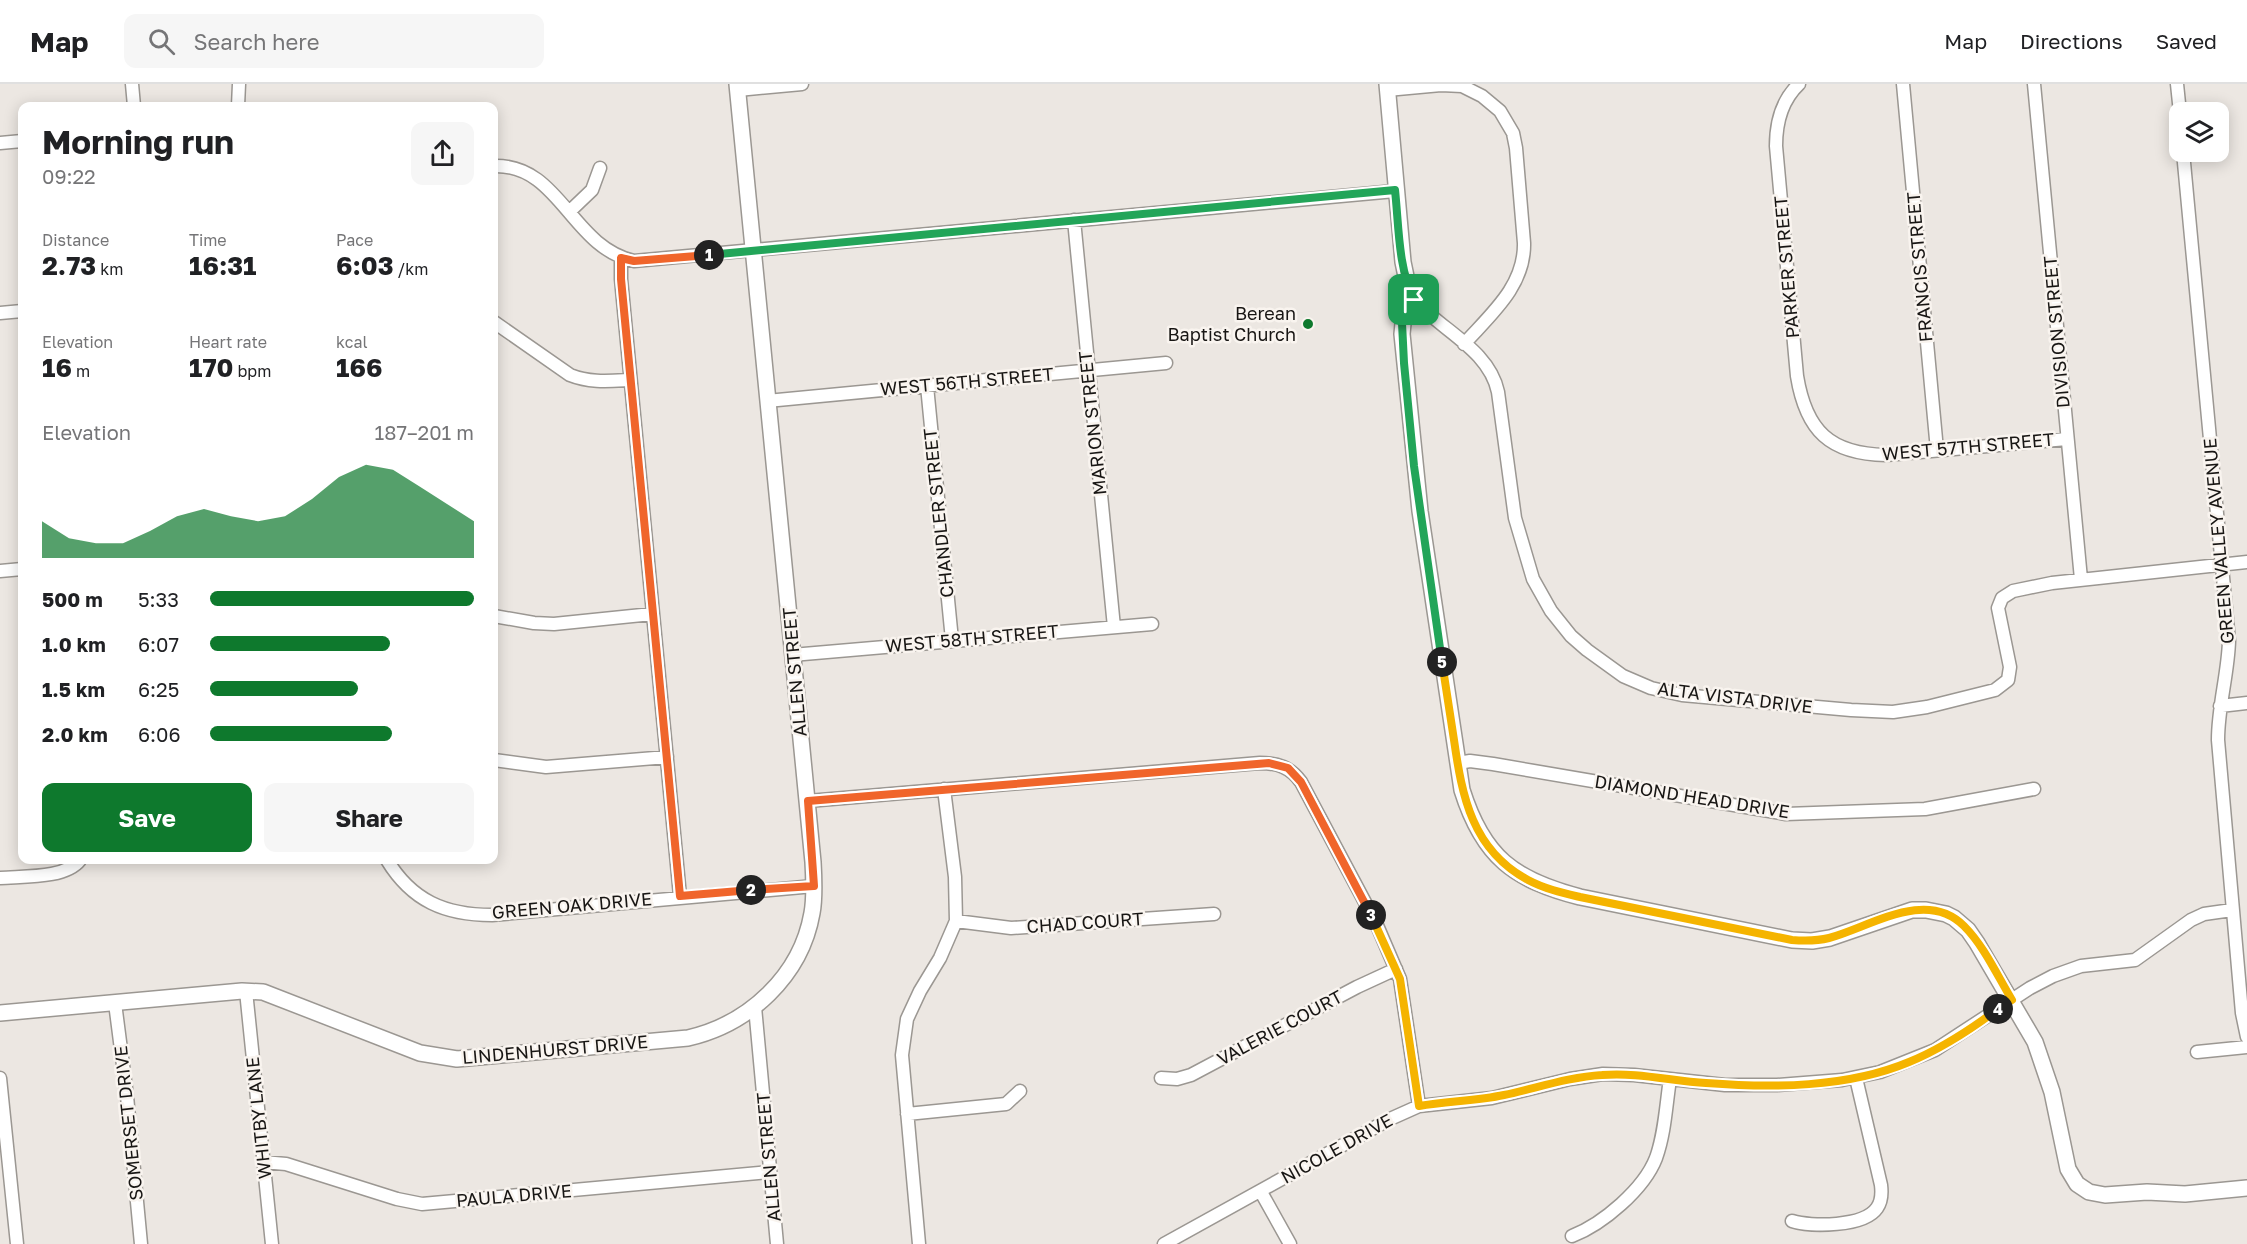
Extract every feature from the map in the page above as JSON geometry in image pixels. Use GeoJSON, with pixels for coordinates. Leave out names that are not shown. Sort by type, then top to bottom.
{"type":"FeatureCollection","features":[{"type":"Feature","properties":{"kind":"street"},"geometry":{"type":"LineString","coordinates":[[132,84],[134,102]]}},
{"type":"Feature","properties":{"kind":"street"},"geometry":{"type":"LineString","coordinates":[[238,102],[239,84]]}},
{"type":"Feature","properties":{"kind":"street"},"geometry":{"type":"LineString","coordinates":[[737,87],[802,84]]}},
{"type":"Feature","properties":{"kind":"street","name":"PARKER STREET"},"geometry":{"type":"LineString","coordinates":[[1799,84],[1782,109],[1776,134],[1797,376],[1801,400],[1808,414],[1818,430],[1834,443]]}},
{"type":"Feature","properties":{"kind":"street","name":"FRANCIS STREET"},"geometry":{"type":"LineString","coordinates":[[1903,84],[1937,450]]}},
{"type":"Feature","properties":{"kind":"street","name":"DIVISION STREET"},"geometry":{"type":"LineString","coordinates":[[2034,84],[2081,579]]}},
{"type":"Feature","properties":{"kind":"street"},"geometry":{"type":"LineString","coordinates":[[2177,84],[2179,102]]}},
{"type":"Feature","properties":{"kind":"street"},"geometry":{"type":"LineString","coordinates":[[1464,344],[1505,299],[1521,271],[1524,243],[1513,133],[1495,107],[1482,96],[1462,86],[1387,87],[1403,262],[1408,286],[1414,300],[1408,306],[1402,323],[1404,363],[1420,511],[1462,790],[1469,812],[1488,845],[1515,872],[1548,889],[1792,940],[1812,941],[1830,938],[1912,910],[1946,914],[1968,930],[2029,1030],[2043,1061],[2052,1092],[2068,1169],[2080,1187],[2089,1192],[2105,1195],[2147,1192],[2185,1194],[2247,1188]]}},
{"type":"Feature","properties":{"kind":"street","name":"ALLEN STREET"},"geometry":{"type":"LineString","coordinates":[[737,87],[808,801],[814,886],[812,915],[801,946],[782,978],[755,1007],[777,1244]]}},
{"type":"Feature","properties":{"kind":"street"},"geometry":{"type":"LineString","coordinates":[[0,143],[18,141]]}},
{"type":"Feature","properties":{"kind":"street","name":"GREEN VALLEY AVENUE"},"geometry":{"type":"LineString","coordinates":[[2184,162],[2222,565],[2228,660],[2220,706],[2218,740],[2242,1013],[2247,1037]]}},
{"type":"Feature","properties":{"kind":"street"},"geometry":{"type":"LineString","coordinates":[[498,166],[516,168],[526,172],[544,185],[595,242],[621,258],[634,261],[1395,190]]}},
{"type":"Feature","properties":{"kind":"street"},"geometry":{"type":"LineString","coordinates":[[569,212],[592,190],[600,168]]}},
{"type":"Feature","properties":{"kind":"street","name":"MARION STREET"},"geometry":{"type":"LineString","coordinates":[[1074,220],[1114,627]]}},
{"type":"Feature","properties":{"kind":"street"},"geometry":{"type":"LineString","coordinates":[[621,258],[630,380],[680,896]]}},
{"type":"Feature","properties":{"kind":"street","name":"ALTA VISTA DRIVE"},"geometry":{"type":"LineString","coordinates":[[1414,300],[1483,362],[1497,387],[1515,518],[1538,592],[1571,636],[1605,665],[1651,688],[1682,695],[1875,712],[1914,709],[1966,698],[1995,690],[2008,680],[2010,667],[1998,603],[2013,591],[2081,579]]}},
{"type":"Feature","properties":{"kind":"street"},"geometry":{"type":"LineString","coordinates":[[0,313],[18,311]]}},
{"type":"Feature","properties":{"kind":"street"},"geometry":{"type":"LineString","coordinates":[[498,325],[570,375],[582,380],[599,382],[630,380]]}},
{"type":"Feature","properties":{"kind":"street","name":"WEST 56TH STREET"},"geometry":{"type":"LineString","coordinates":[[767,401],[1166,363]]}},
{"type":"Feature","properties":{"kind":"street","name":"CHANDLER STREET"},"geometry":{"type":"LineString","coordinates":[[927,386],[952,640]]}},
{"type":"Feature","properties":{"kind":"street","name":"WEST 57TH STREET"},"geometry":{"type":"LineString","coordinates":[[1834,443],[1867,455],[1886,455],[2067,439]]}},
{"type":"Feature","properties":{"kind":"street"},"geometry":{"type":"LineString","coordinates":[[2081,579],[2247,562]]}},
{"type":"Feature","properties":{"kind":"street"},"geometry":{"type":"LineString","coordinates":[[0,571],[18,569]]}},
{"type":"Feature","properties":{"kind":"street"},"geometry":{"type":"LineString","coordinates":[[498,617],[554,624],[652,614]]}},
{"type":"Feature","properties":{"kind":"street","name":"WEST 58TH STREET"},"geometry":{"type":"LineString","coordinates":[[792,655],[1152,624]]}},
{"type":"Feature","properties":{"kind":"street"},"geometry":{"type":"LineString","coordinates":[[2220,706],[2247,703]]}},
{"type":"Feature","properties":{"kind":"street"},"geometry":{"type":"LineString","coordinates":[[498,761],[546,767],[667,756]]}},
{"type":"Feature","properties":{"kind":"street"},"geometry":{"type":"LineString","coordinates":[[808,801],[1249,763],[1280,764],[1292,771],[1301,782],[1376,923],[1396,969],[1404,998],[1419,1106]]}},
{"type":"Feature","properties":{"kind":"street","name":"DIAMOND HEAD DRIVE"},"geometry":{"type":"LineString","coordinates":[[1458,763],[1493,764],[1786,814],[1924,809],[2034,789]]}},
{"type":"Feature","properties":{"kind":"street"},"geometry":{"type":"LineString","coordinates":[[919,1244],[902,1055],[907,1019],[920,991],[940,958],[956,921],[955,877],[944,789]]}},
{"type":"Feature","properties":{"kind":"street"},"geometry":{"type":"LineString","coordinates":[[0,878],[60,873],[69,870],[76,864]]}},
{"type":"Feature","properties":{"kind":"street","name":"GREEN OAK DRIVE"},"geometry":{"type":"LineString","coordinates":[[390,864],[402,882],[420,897],[439,907],[471,915],[814,886]]}},
{"type":"Feature","properties":{"kind":"street","name":"NICOLE DRIVE"},"geometry":{"type":"LineString","coordinates":[[1164,1244],[1262,1192],[1390,1119],[1419,1106],[1492,1098],[1570,1079],[1603,1074],[1725,1085],[1777,1085],[1856,1078],[1907,1063],[1935,1050],[2044,980],[2074,968],[2134,960],[2191,920],[2204,914],[2232,910]]}},
{"type":"Feature","properties":{"kind":"street","name":"CHAD COURT"},"geometry":{"type":"LineString","coordinates":[[956,921],[1011,928],[1214,914]]}},
{"type":"Feature","properties":{"kind":"street","name":"VALERIE COURT"},"geometry":{"type":"LineString","coordinates":[[1161,1078],[1177,1079],[1191,1075],[1357,987],[1396,969]]}},
{"type":"Feature","properties":{"kind":"street","name":"LINDENHURST DRIVE"},"geometry":{"type":"LineString","coordinates":[[0,1013],[246,991],[271,994],[428,1055],[457,1059],[688,1038],[722,1027],[755,1007]]}},
{"type":"Feature","properties":{"kind":"street","name":"WHITBY LANE"},"geometry":{"type":"LineString","coordinates":[[246,991],[272,1244]]}},
{"type":"Feature","properties":{"kind":"street","name":"SOMERSET DRIVE"},"geometry":{"type":"LineString","coordinates":[[115,1003],[127,1096],[141,1244]]}},
{"type":"Feature","properties":{"kind":"street"},"geometry":{"type":"LineString","coordinates":[[2197,1052],[2247,1047]]}},
{"type":"Feature","properties":{"kind":"street"},"geometry":{"type":"LineString","coordinates":[[0,1078],[3,1135],[17,1244]]}},
{"type":"Feature","properties":{"kind":"street"},"geometry":{"type":"LineString","coordinates":[[1792,1221],[1815,1226],[1853,1220],[1873,1212],[1878,1207],[1881,1185],[1856,1078]]}},
{"type":"Feature","properties":{"kind":"street"},"geometry":{"type":"LineString","coordinates":[[1572,1236],[1587,1230],[1611,1213],[1650,1169],[1659,1149],[1670,1079]]}},
{"type":"Feature","properties":{"kind":"street"},"geometry":{"type":"LineString","coordinates":[[907,1114],[1001,1105],[1010,1101],[1020,1091]]}},
{"type":"Feature","properties":{"kind":"street","name":"PAULA DRIVE"},"geometry":{"type":"LineString","coordinates":[[263,1162],[286,1164],[397,1199],[422,1204],[770,1172]]}},
{"type":"Feature","properties":{"kind":"street"},"geometry":{"type":"LineString","coordinates":[[1262,1192],[1290,1244]]}},
{"type":"Feature","properties":{"kind":"place","name":"Berean Baptist Church"},"geometry":{"type":"Point","coordinates":[1308,324]}},
{"type":"Feature","properties":{"kind":"route"},"geometry":{"type":"LineString","coordinates":[[1395,190],[1403,262],[1408,286],[1414,300],[1404,313],[1402,334],[1420,511],[1462,790],[1472,820],[1488,845],[1515,872],[1548,889],[1792,940],[1812,941],[1830,938],[1900,912],[1926,910],[1946,914],[1968,930],[2012,1000],[1935,1050],[1907,1063],[1856,1078],[1777,1085],[1725,1085],[1603,1074],[1570,1079],[1504,1096],[1419,1106],[1402,988],[1389,951],[1301,782],[1292,771],[1275,763],[1249,763],[808,801],[814,886],[680,896],[625,329],[621,258],[634,261],[663,259],[1395,190]]}}]}
